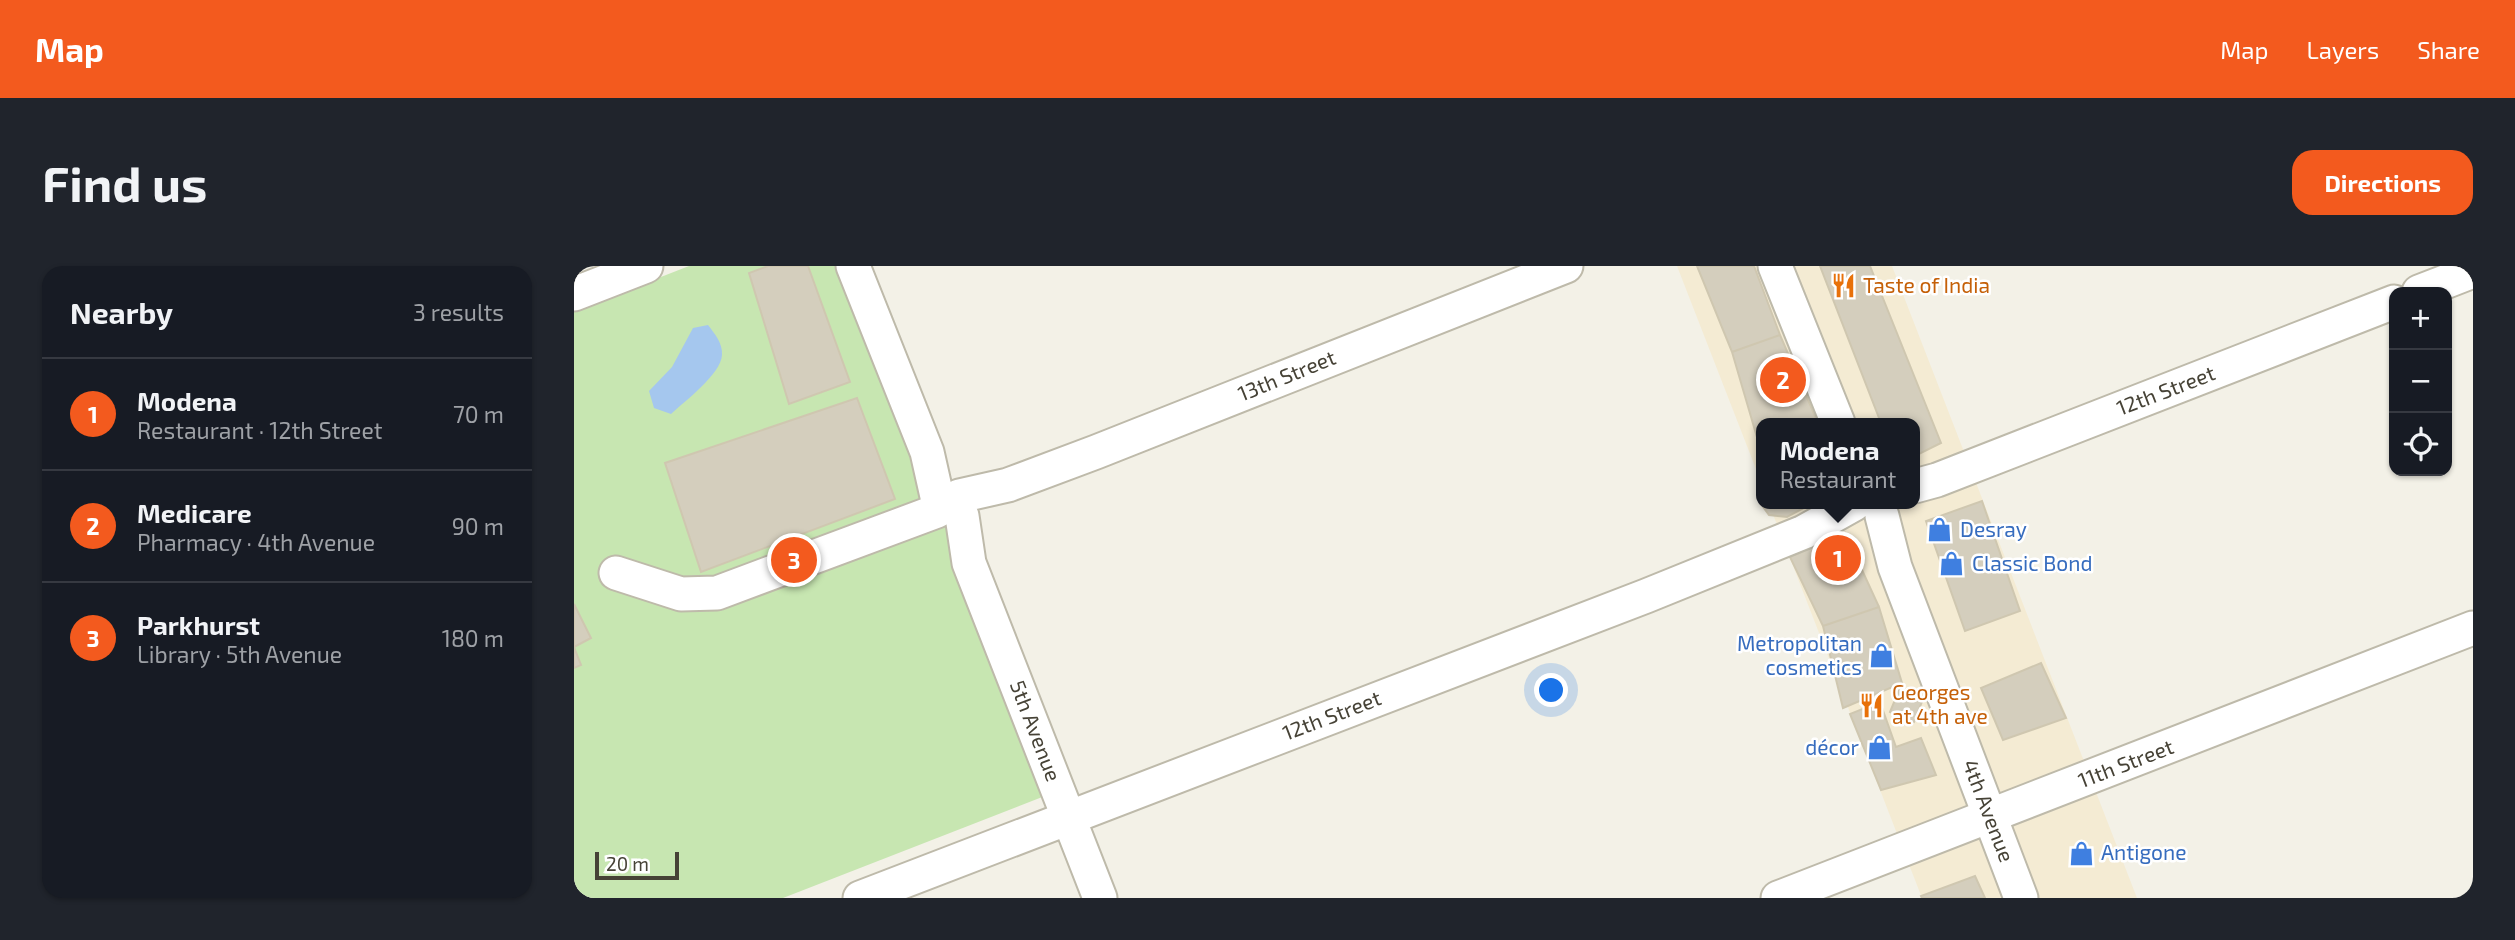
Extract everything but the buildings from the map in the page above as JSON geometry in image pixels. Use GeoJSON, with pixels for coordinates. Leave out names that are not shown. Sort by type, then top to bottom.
{"type":"FeatureCollection","features":[{"type":"Feature","properties":{"kind":"street"},"geometry":{"type":"LineString","coordinates":[[574,294],[646,266]]}},
{"type":"Feature","properties":{"kind":"street","name":"5th Avenue"},"geometry":{"type":"LineString","coordinates":[[853,266],[951,506],[969,563],[1100,898]]}},
{"type":"Feature","properties":{"kind":"street","name":"13th Street"},"geometry":{"type":"LineString","coordinates":[[616,573],[681,594],[717,593],[1008,485],[1566,266]]}},
{"type":"Feature","properties":{"kind":"street"},"geometry":{"type":"LineString","coordinates":[[1775,266],[1836,418]]}},
{"type":"Feature","properties":{"kind":"street"},"geometry":{"type":"LineString","coordinates":[[2432,287],[2473,271]]}},
{"type":"Feature","properties":{"kind":"street","name":"12th Street"},"geometry":{"type":"LineString","coordinates":[[1922,487],[2389,304]]}},
{"type":"Feature","properties":{"kind":"street","name":"12th Street"},"geometry":{"type":"LineString","coordinates":[[860,898],[1646,596],[1804,532],[1873,511]]}},
{"type":"Feature","properties":{"kind":"street","name":"4th Avenue"},"geometry":{"type":"LineString","coordinates":[[1873,511],[2021,898]]}},
{"type":"Feature","properties":{"kind":"street","name":"11th Street"},"geometry":{"type":"LineString","coordinates":[[1779,898],[2473,628]]}},
{"type":"Feature","properties":{"kind":"shaded area"},"geometry":{"type":"Polygon","coordinates":[[[1677,266],[1892,266],[2137,898],[1922,898],[1771,509],[1920,509],[1920,418],[1756,418],[1756,469],[1677,266]]]}},
{"type":"Feature","properties":{"kind":"green space"},"geometry":{"type":"Polygon","coordinates":[[[689,266],[856,266],[1055,792],[783,898],[574,898],[574,311],[689,266]]]}},
{"type":"Feature","properties":{"kind":"water"},"geometry":{"type":"Polygon","coordinates":[[[708,325],[718,338],[722,351],[716,370],[671,414],[654,408],[649,391],[672,367],[693,328],[708,325]]]}},
{"type":"Feature","properties":{"kind":"place","name":"Taste of India"},"geometry":{"type":"Point","coordinates":[1843,286]}},
{"type":"Feature","properties":{"kind":"place","name":"Medicare"},"geometry":{"type":"Point","coordinates":[1783,380]}},
{"type":"Feature","properties":{"kind":"place","name":"Desray"},"geometry":{"type":"Point","coordinates":[1940,530]}},
{"type":"Feature","properties":{"kind":"place","name":"Modena"},"geometry":{"type":"Point","coordinates":[1838,558]}},
{"type":"Feature","properties":{"kind":"place","name":"Parkhurst"},"geometry":{"type":"Point","coordinates":[794,560]}},
{"type":"Feature","properties":{"kind":"place","name":"Classic Bond"},"geometry":{"type":"Point","coordinates":[1952,564]}},
{"type":"Feature","properties":{"kind":"place","name":"Metropolitan cosmetics"},"geometry":{"type":"Point","coordinates":[1882,656]}},
{"type":"Feature","properties":{"kind":"place","name":"Georges at 4th ave"},"geometry":{"type":"Point","coordinates":[1872,705]}},
{"type":"Feature","properties":{"kind":"place","name":"décor"},"geometry":{"type":"Point","coordinates":[1879,748]}},
{"type":"Feature","properties":{"kind":"place","name":"Antigone"},"geometry":{"type":"Point","coordinates":[2081,853]}}]}
